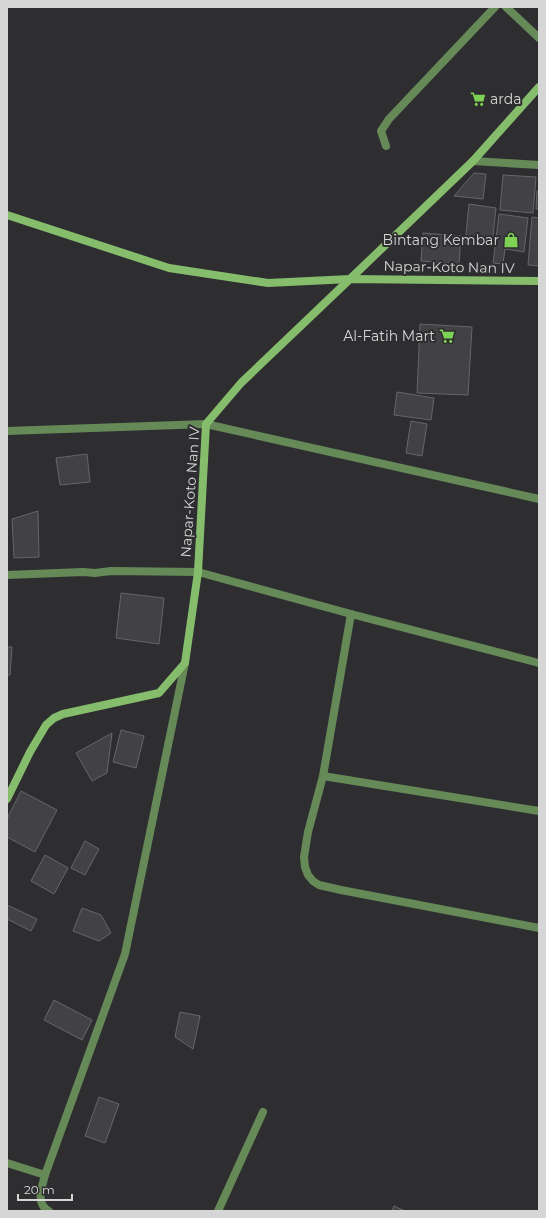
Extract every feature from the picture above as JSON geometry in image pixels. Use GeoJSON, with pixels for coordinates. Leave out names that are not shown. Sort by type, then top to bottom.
{"type":"FeatureCollection","features":[{"type":"Feature","properties":{"kind":"street"},"geometry":{"type":"LineString","coordinates":[[386,146],[381,131],[389,119],[495,7]]}},
{"type":"Feature","properties":{"kind":"street"},"geometry":{"type":"LineString","coordinates":[[506,7],[539,38]]}},
{"type":"Feature","properties":{"kind":"street"},"geometry":{"type":"LineString","coordinates":[[7,215],[169,268],[268,282],[350,279],[473,161],[539,87]]}},
{"type":"Feature","properties":{"kind":"street"},"geometry":{"type":"LineString","coordinates":[[473,161],[539,165]]}},
{"type":"Feature","properties":{"kind":"street","name":"Napar-Koto Nan IV"},"geometry":{"type":"LineString","coordinates":[[186,663],[198,572],[206,424],[241,383],[350,279],[539,281]]}},
{"type":"Feature","properties":{"kind":"street"},"geometry":{"type":"LineString","coordinates":[[7,431],[206,424],[539,499]]}},
{"type":"Feature","properties":{"kind":"street"},"geometry":{"type":"LineString","coordinates":[[7,575],[84,572],[95,573],[111,571],[198,572],[539,663]]}},
{"type":"Feature","properties":{"kind":"street"},"geometry":{"type":"LineString","coordinates":[[351,614],[323,776],[308,832],[304,857],[308,875],[319,885],[539,928]]}},
{"type":"Feature","properties":{"kind":"street"},"geometry":{"type":"LineString","coordinates":[[7,799],[30,752],[46,725],[54,718],[63,714],[159,693],[186,663]]}},
{"type":"Feature","properties":{"kind":"street"},"geometry":{"type":"LineString","coordinates":[[49,1211],[41,1203],[41,1191],[45,1175],[124,954],[186,663]]}},
{"type":"Feature","properties":{"kind":"street"},"geometry":{"type":"LineString","coordinates":[[323,776],[539,811]]}},
{"type":"Feature","properties":{"kind":"street"},"geometry":{"type":"LineString","coordinates":[[218,1211],[263,1112]]}},
{"type":"Feature","properties":{"kind":"street"},"geometry":{"type":"LineString","coordinates":[[7,1163],[45,1175]]}},
{"type":"Feature","properties":{"kind":"building"},"geometry":{"type":"Polygon","coordinates":[[[474,173],[486,174],[483,199],[454,196],[474,173]]]}},
{"type":"Feature","properties":{"kind":"building"},"geometry":{"type":"Polygon","coordinates":[[[503,175],[536,177],[533,213],[500,210],[503,175]]]}},
{"type":"Feature","properties":{"kind":"building"},"geometry":{"type":"Polygon","coordinates":[[[537,191],[539,191],[539,209],[536,209],[537,191]]]}},
{"type":"Feature","properties":{"kind":"building"},"geometry":{"type":"Polygon","coordinates":[[[469,204],[496,208],[492,246],[465,243],[469,204]]]}},
{"type":"Feature","properties":{"kind":"building"},"geometry":{"type":"Polygon","coordinates":[[[499,214],[528,218],[524,252],[505,249],[503,264],[493,263],[499,214]]]}},
{"type":"Feature","properties":{"kind":"building"},"geometry":{"type":"Polygon","coordinates":[[[532,217],[539,218],[539,266],[528,265],[532,217]]]}},
{"type":"Feature","properties":{"kind":"building"},"geometry":{"type":"Polygon","coordinates":[[[423,233],[461,236],[459,264],[421,261],[423,233]]]}},
{"type":"Feature","properties":{"kind":"building"},"geometry":{"type":"Polygon","coordinates":[[[420,324],[472,327],[468,395],[417,393],[420,324]]]}},
{"type":"Feature","properties":{"kind":"building"},"geometry":{"type":"Polygon","coordinates":[[[397,392],[434,398],[431,420],[394,415],[397,392]]]}},
{"type":"Feature","properties":{"kind":"building"},"geometry":{"type":"Polygon","coordinates":[[[411,421],[427,424],[422,456],[406,453],[411,421]]]}},
{"type":"Feature","properties":{"kind":"building"},"geometry":{"type":"Polygon","coordinates":[[[87,454],[90,482],[60,485],[56,458],[87,454]]]}},
{"type":"Feature","properties":{"kind":"building"},"geometry":{"type":"Polygon","coordinates":[[[38,511],[39,557],[14,558],[12,519],[38,511]]]}},
{"type":"Feature","properties":{"kind":"building"},"geometry":{"type":"Polygon","coordinates":[[[121,593],[164,598],[159,644],[116,638],[121,593]]]}},
{"type":"Feature","properties":{"kind":"building"},"geometry":{"type":"Polygon","coordinates":[[[7,647],[12,647],[10,675],[7,675],[7,647]]]}},
{"type":"Feature","properties":{"kind":"building"},"geometry":{"type":"Polygon","coordinates":[[[121,730],[144,736],[136,768],[113,762],[121,730]]]}},
{"type":"Feature","properties":{"kind":"building"},"geometry":{"type":"Polygon","coordinates":[[[112,733],[107,773],[92,781],[76,753],[112,733]]]}},
{"type":"Feature","properties":{"kind":"building"},"geometry":{"type":"Polygon","coordinates":[[[21,791],[57,810],[35,852],[7,837],[7,819],[21,791]]]}},
{"type":"Feature","properties":{"kind":"building"},"geometry":{"type":"Polygon","coordinates":[[[85,841],[99,849],[85,875],[71,868],[85,841]]]}},
{"type":"Feature","properties":{"kind":"building"},"geometry":{"type":"Polygon","coordinates":[[[45,855],[68,868],[54,894],[31,881],[45,855]]]}},
{"type":"Feature","properties":{"kind":"building"},"geometry":{"type":"Polygon","coordinates":[[[7,905],[37,919],[31,931],[7,919],[7,905]]]}},
{"type":"Feature","properties":{"kind":"building"},"geometry":{"type":"Polygon","coordinates":[[[82,908],[101,915],[111,933],[99,941],[73,931],[82,908]]]}},
{"type":"Feature","properties":{"kind":"building"},"geometry":{"type":"Polygon","coordinates":[[[54,1000],[92,1020],[82,1040],[44,1020],[54,1000]]]}},
{"type":"Feature","properties":{"kind":"building"},"geometry":{"type":"Polygon","coordinates":[[[180,1012],[200,1016],[193,1049],[175,1037],[180,1012]]]}},
{"type":"Feature","properties":{"kind":"building"},"geometry":{"type":"Polygon","coordinates":[[[99,1097],[119,1104],[105,1143],[85,1136],[99,1097]]]}},
{"type":"Feature","properties":{"kind":"building"},"geometry":{"type":"Polygon","coordinates":[[[394,1206],[405,1211],[392,1211],[394,1206]]]}},
{"type":"Feature","properties":{"kind":"place","name":"arda"},"geometry":{"type":"Point","coordinates":[478,99]}},
{"type":"Feature","properties":{"kind":"place","name":"Bintang Kembar"},"geometry":{"type":"Point","coordinates":[511,240]}},
{"type":"Feature","properties":{"kind":"place","name":"Al-Fatih Mart"},"geometry":{"type":"Point","coordinates":[447,336]}}]}
